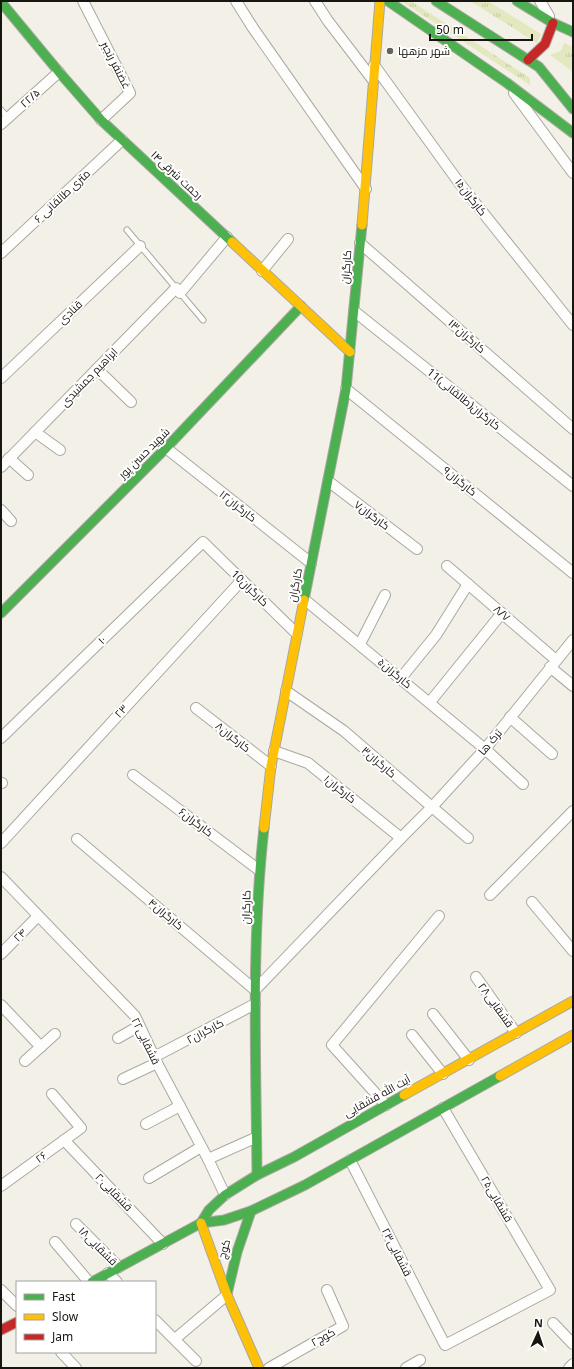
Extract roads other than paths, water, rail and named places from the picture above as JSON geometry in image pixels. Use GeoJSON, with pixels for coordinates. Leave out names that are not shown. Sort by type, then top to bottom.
{"type":"FeatureCollection","features":[{"type":"Feature","properties":{"kind":"main road","name":"کارگران"},"geometry":{"type":"LineString","coordinates":[[257,1175],[255,990],[259,870],[271,766],[346,389],[366,189],[374,65],[380,1]]}},
{"type":"Feature","properties":{"kind":"main road"},"geometry":{"type":"LineString","coordinates":[[388,1],[507,83],[573,133]]}},
{"type":"Feature","properties":{"kind":"main road"},"geometry":{"type":"LineString","coordinates":[[436,1],[539,67],[573,109]]}},
{"type":"Feature","properties":{"kind":"main road"},"geometry":{"type":"LineString","coordinates":[[517,1],[553,23],[573,32]]}},
{"type":"Feature","properties":{"kind":"main road","name":"۱۴رحمت شرقی"},"geometry":{"type":"LineString","coordinates":[[2,4],[101,120],[350,352]]}},
{"type":"Feature","properties":{"kind":"main road"},"geometry":{"type":"LineString","coordinates":[[528,60],[545,44],[553,23]]}},
{"type":"Feature","properties":{"kind":"main road","name":"شهید حسن پور"},"geometry":{"type":"LineString","coordinates":[[1,613],[166,448],[301,306]]}},
{"type":"Feature","properties":{"kind":"main road","name":"آیت الله قشقایی"},"geometry":{"type":"LineString","coordinates":[[201,1223],[209,1210],[225,1195],[257,1175],[294,1157],[386,1104],[469,1060],[573,1001]]}},
{"type":"Feature","properties":{"kind":"main road","name":"آیت الله قشقایی"},"geometry":{"type":"LineString","coordinates":[[92,1281],[201,1223],[224,1220],[251,1212],[304,1185],[573,1035]]}},
{"type":"Feature","properties":{"kind":"main road","name":"کوچ"},"geometry":{"type":"LineString","coordinates":[[227,1295],[233,1262],[241,1235],[251,1212]]}},
{"type":"Feature","properties":{"kind":"main road","name":"کوچ"},"geometry":{"type":"LineString","coordinates":[[201,1223],[227,1295],[259,1368]]}},
{"type":"Feature","properties":{"kind":"main road"},"geometry":{"type":"LineString","coordinates":[[1,1330],[16,1322]]}},
{"type":"Feature","properties":{"kind":"street","name":"غضنفر رنجبر"},"geometry":{"type":"LineString","coordinates":[[83,1],[130,93],[101,120]]}},
{"type":"Feature","properties":{"kind":"street"},"geometry":{"type":"LineString","coordinates":[[236,1],[253,28],[366,189]]}},
{"type":"Feature","properties":{"kind":"street"},"geometry":{"type":"LineString","coordinates":[[315,1],[328,21],[374,80]]}},
{"type":"Feature","properties":{"kind":"street"},"geometry":{"type":"LineString","coordinates":[[540,1],[553,23]]}},
{"type":"Feature","properties":{"kind":"street","name":"۱۵کارگران"},"geometry":{"type":"LineString","coordinates":[[374,65],[460,184],[573,326]]}},
{"type":"Feature","properties":{"kind":"street","name":"۲۲/۵"},"geometry":{"type":"LineString","coordinates":[[3,117],[59,72]]}},
{"type":"Feature","properties":{"kind":"street"},"geometry":{"type":"LineString","coordinates":[[507,83],[573,173]]}},
{"type":"Feature","properties":{"kind":"street","name":"۶ متری طالقانی"},"geometry":{"type":"LineString","coordinates":[[1,252],[122,140]]}},
{"type":"Feature","properties":{"kind":"street","name":"ابراهیم جمشیدی"},"geometry":{"type":"LineString","coordinates":[[1,467],[97,369],[178,291],[227,237]]}},
{"type":"Feature","properties":{"kind":"street"},"geometry":{"type":"LineString","coordinates":[[262,270],[288,240]]}},
{"type":"Feature","properties":{"kind":"street","name":"کارگران۱۳"},"geometry":{"type":"LineString","coordinates":[[360,243],[573,428]]}},
{"type":"Feature","properties":{"kind":"street","name":"قنادی"},"geometry":{"type":"LineString","coordinates":[[1,378],[140,246]]}},
{"type":"Feature","properties":{"kind":"street","name":"11کارگران(طالقانی)"},"geometry":{"type":"LineString","coordinates":[[354,311],[573,486]]}},
{"type":"Feature","properties":{"kind":"street"},"geometry":{"type":"LineString","coordinates":[[97,369],[131,402]]}},
{"type":"Feature","properties":{"kind":"street","name":"کارگران۹"},"geometry":{"type":"LineString","coordinates":[[346,389],[573,573]]}},
{"type":"Feature","properties":{"kind":"street"},"geometry":{"type":"LineString","coordinates":[[35,432],[60,450]]}},
{"type":"Feature","properties":{"kind":"street","name":"۱۲کارگران"},"geometry":{"type":"LineString","coordinates":[[166,448],[311,563]]}},
{"type":"Feature","properties":{"kind":"street"},"geometry":{"type":"LineString","coordinates":[[10,458],[28,475]]}},
{"type":"Feature","properties":{"kind":"street","name":"کارگران۷"},"geometry":{"type":"LineString","coordinates":[[328,481],[417,549]]}},
{"type":"Feature","properties":{"kind":"street"},"geometry":{"type":"LineString","coordinates":[[1,510],[11,521]]}},
{"type":"Feature","properties":{"kind":"street","name":"10کارگران"},"geometry":{"type":"LineString","coordinates":[[203,542],[297,634]]}},
{"type":"Feature","properties":{"kind":"street","name":"۱۰"},"geometry":{"type":"LineString","coordinates":[[1,738],[203,542]]}},
{"type":"Feature","properties":{"kind":"street","name":"۸/۷"},"geometry":{"type":"LineString","coordinates":[[446,566],[502,613],[573,686]]}},
{"type":"Feature","properties":{"kind":"street","name":"۲۳"},"geometry":{"type":"LineString","coordinates":[[1,843],[242,580]]}},
{"type":"Feature","properties":{"kind":"street"},"geometry":{"type":"LineString","coordinates":[[401,678],[436,635],[468,584]]}},
{"type":"Feature","properties":{"kind":"street"},"geometry":{"type":"LineString","coordinates":[[360,644],[385,595]]}},
{"type":"Feature","properties":{"kind":"street","name":"کارگران۵"},"geometry":{"type":"LineString","coordinates":[[304,599],[430,702],[523,784]]}},
{"type":"Feature","properties":{"kind":"street"},"geometry":{"type":"LineString","coordinates":[[430,702],[502,613]]}},
{"type":"Feature","properties":{"kind":"street","name":"ترک ها"},"geometry":{"type":"LineString","coordinates":[[255,990],[432,807],[485,749],[573,640]]}},
{"type":"Feature","properties":{"kind":"street","name":"کارگران۳"},"geometry":{"type":"LineString","coordinates":[[286,691],[344,731],[468,838]]}},
{"type":"Feature","properties":{"kind":"street","name":"کارگران۸"},"geometry":{"type":"LineString","coordinates":[[196,708],[271,766]]}},
{"type":"Feature","properties":{"kind":"street"},"geometry":{"type":"LineString","coordinates":[[510,718],[552,754]]}},
{"type":"Feature","properties":{"kind":"street","name":"۱کارگران"},"geometry":{"type":"LineString","coordinates":[[274,751],[308,763],[401,838]]}},
{"type":"Feature","properties":{"kind":"street","name":"۶کارگران"},"geometry":{"type":"LineString","coordinates":[[133,775],[259,870]]}},
{"type":"Feature","properties":{"kind":"street"},"geometry":{"type":"LineString","coordinates":[[490,895],[573,811]]}},
{"type":"Feature","properties":{"kind":"street","name":"کارگران۴"},"geometry":{"type":"LineString","coordinates":[[77,839],[255,990]]}},
{"type":"Feature","properties":{"kind":"street","name":"۲۲قشقایی"},"geometry":{"type":"LineString","coordinates":[[1,877],[135,1016],[155,1060],[208,1159],[225,1195]]}},
{"type":"Feature","properties":{"kind":"street"},"geometry":{"type":"LineString","coordinates":[[532,902],[573,951]]}},
{"type":"Feature","properties":{"kind":"street","name":"۲۴"},"geometry":{"type":"LineString","coordinates":[[1,954],[38,916]]}},
{"type":"Feature","properties":{"kind":"street"},"geometry":{"type":"LineString","coordinates":[[386,1104],[332,1045],[439,916]]}},
{"type":"Feature","properties":{"kind":"street","name":"قشقایی۲۸"},"geometry":{"type":"LineString","coordinates":[[476,977],[516,1033]]}},
{"type":"Feature","properties":{"kind":"street","name":"کارگران۲"},"geometry":{"type":"LineString","coordinates":[[123,1079],[255,1004]]}},
{"type":"Feature","properties":{"kind":"street"},"geometry":{"type":"LineString","coordinates":[[1,1005],[41,1046]]}},
{"type":"Feature","properties":{"kind":"street"},"geometry":{"type":"LineString","coordinates":[[433,1014],[469,1060]]}},
{"type":"Feature","properties":{"kind":"street"},"geometry":{"type":"LineString","coordinates":[[118,1038],[140,1026]]}},
{"type":"Feature","properties":{"kind":"street"},"geometry":{"type":"LineString","coordinates":[[25,1061],[55,1034]]}},
{"type":"Feature","properties":{"kind":"street"},"geometry":{"type":"LineString","coordinates":[[412,1035],[443,1074]]}},
{"type":"Feature","properties":{"kind":"street","name":"۲۶"},"geometry":{"type":"LineString","coordinates":[[1,1186],[81,1128],[52,1094]]}},
{"type":"Feature","properties":{"kind":"street"},"geometry":{"type":"LineString","coordinates":[[146,1124],[180,1106]]}},
{"type":"Feature","properties":{"kind":"street","name":"قشقایی۲۵"},"geometry":{"type":"LineString","coordinates":[[443,1108],[550,1290],[445,1345]]}},
{"type":"Feature","properties":{"kind":"street"},"geometry":{"type":"LineString","coordinates":[[208,1159],[256,1138]]}},
{"type":"Feature","properties":{"kind":"street","name":"۲۰قشقایی"},"geometry":{"type":"LineString","coordinates":[[64,1140],[163,1244]]}},
{"type":"Feature","properties":{"kind":"street"},"geometry":{"type":"LineString","coordinates":[[149,1178],[201,1148]]}},
{"type":"Feature","properties":{"kind":"street","name":"قشقایی۲۳"},"geometry":{"type":"LineString","coordinates":[[350,1160],[445,1345]]}},
{"type":"Feature","properties":{"kind":"street","name":"۱۸قشقایی"},"geometry":{"type":"LineString","coordinates":[[76,1224],[120,1267]]}},
{"type":"Feature","properties":{"kind":"street"},"geometry":{"type":"LineString","coordinates":[[55,1242],[89,1281]]}},
{"type":"Feature","properties":{"kind":"street"},"geometry":{"type":"LineString","coordinates":[[108,1273],[116,1281]]}},
{"type":"Feature","properties":{"kind":"street"},"geometry":{"type":"LineString","coordinates":[[1,1290],[16,1305]]}},
{"type":"Feature","properties":{"kind":"street","name":"کوچ۲"},"geometry":{"type":"LineString","coordinates":[[269,1368],[343,1326],[327,1290]]}},
{"type":"Feature","properties":{"kind":"street"},"geometry":{"type":"LineString","coordinates":[[174,1339],[227,1295]]}},
{"type":"Feature","properties":{"kind":"street"},"geometry":{"type":"LineString","coordinates":[[156,1321],[196,1361]]}},
{"type":"Feature","properties":{"kind":"street"},"geometry":{"type":"LineString","coordinates":[[553,1322],[573,1344]]}},
{"type":"Feature","properties":{"kind":"street"},"geometry":{"type":"LineString","coordinates":[[62,1353],[76,1368]]}},
{"type":"Feature","properties":{"kind":"street"},"geometry":{"type":"LineString","coordinates":[[406,1368],[420,1360]]}},
{"type":"Feature","properties":{"kind":"street"},"geometry":{"type":"LineString","coordinates":[[569,1368],[573,1364]]}},
{"type":"Feature","properties":{"kind":"lane"},"geometry":{"type":"LineString","coordinates":[[127,230],[203,320]]}},
{"type":"Feature","properties":{"kind":"place","name":"شهر مزهها"},"geometry":{"type":"Point","coordinates":[390,51]}}]}
